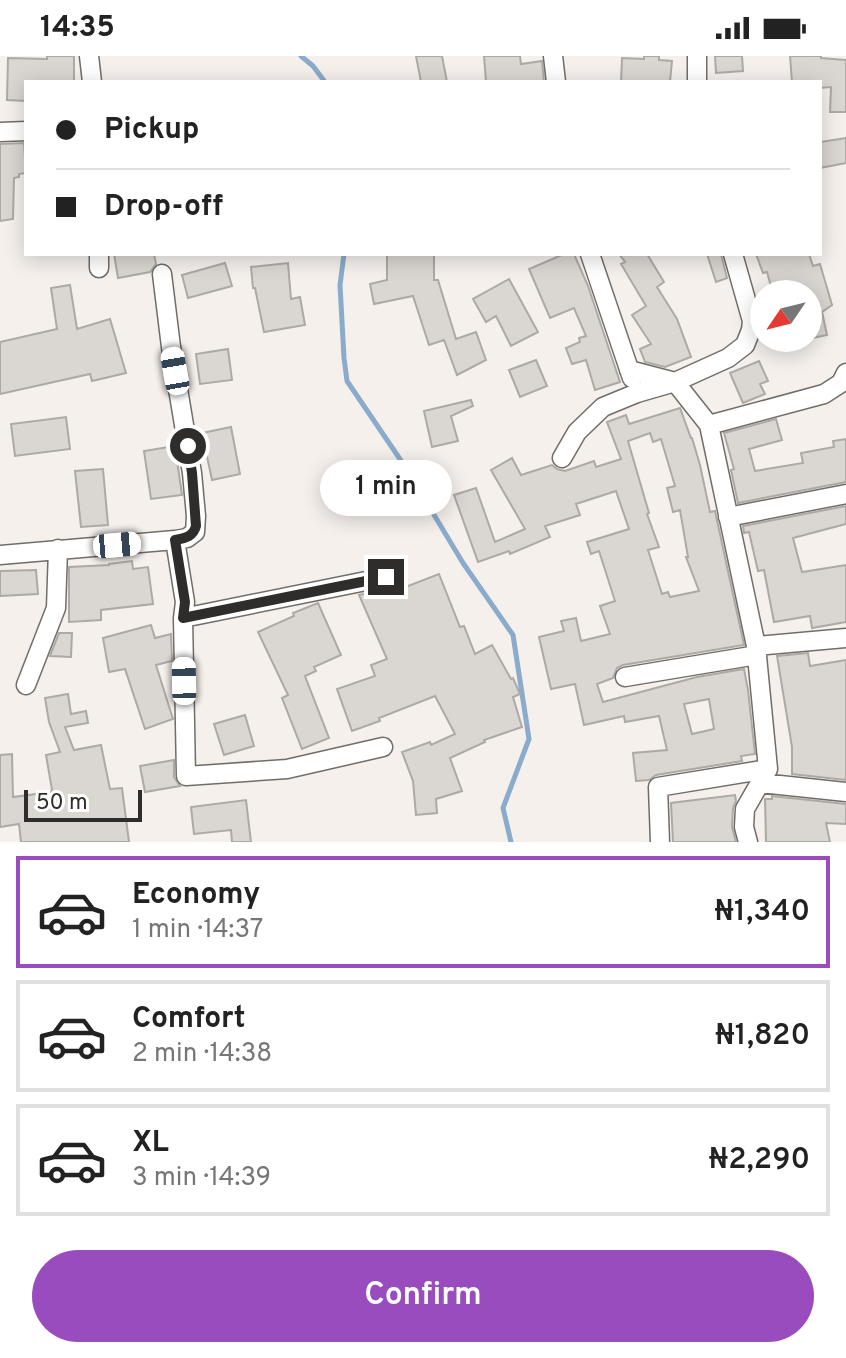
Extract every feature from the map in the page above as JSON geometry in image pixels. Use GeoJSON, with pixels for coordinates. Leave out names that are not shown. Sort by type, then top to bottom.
{"type":"FeatureCollection","features":[{"type":"Feature","properties":{"kind":"street"},"geometry":{"type":"LineString","coordinates":[[89,56],[92,80]]}},
{"type":"Feature","properties":{"kind":"street"},"geometry":{"type":"LineString","coordinates":[[553,56],[556,80]]}},
{"type":"Feature","properties":{"kind":"street"},"geometry":{"type":"LineString","coordinates":[[697,56],[697,80]]}},
{"type":"Feature","properties":{"kind":"street"},"geometry":{"type":"LineString","coordinates":[[0,132],[24,131]]}},
{"type":"Feature","properties":{"kind":"street"},"geometry":{"type":"LineString","coordinates":[[591,256],[637,393]]}},
{"type":"Feature","properties":{"kind":"street"},"geometry":{"type":"LineString","coordinates":[[562,458],[577,432],[603,407],[675,382],[728,358],[745,345],[752,321],[734,256]]}},
{"type":"Feature","properties":{"kind":"street"},"geometry":{"type":"LineString","coordinates":[[1,550],[175,540],[187,538],[195,532],[192,473],[162,274]]}},
{"type":"Feature","properties":{"kind":"street"},"geometry":{"type":"LineString","coordinates":[[629,370],[675,382],[709,425],[756,650],[764,776],[745,809],[744,827],[748,842]]}},
{"type":"Feature","properties":{"kind":"street"},"geometry":{"type":"LineString","coordinates":[[709,425],[824,394],[841,383],[846,373]]}},
{"type":"Feature","properties":{"kind":"street"},"geometry":{"type":"LineString","coordinates":[[728,517],[846,494]]}},
{"type":"Feature","properties":{"kind":"street"},"geometry":{"type":"LineString","coordinates":[[175,540],[185,602],[186,776],[287,769],[383,747]]}},
{"type":"Feature","properties":{"kind":"street"},"geometry":{"type":"LineString","coordinates":[[26,685],[56,608],[58,549]]}},
{"type":"Feature","properties":{"kind":"street"},"geometry":{"type":"LineString","coordinates":[[183,618],[386,577]]}},
{"type":"Feature","properties":{"kind":"street"},"geometry":{"type":"LineString","coordinates":[[625,677],[756,650],[846,638]]}},
{"type":"Feature","properties":{"kind":"street"},"geometry":{"type":"LineString","coordinates":[[660,842],[658,787],[764,776],[846,792]]}},
{"type":"Feature","properties":{"kind":"building"},"geometry":{"type":"Polygon","coordinates":[[[47,56],[74,56],[74,80],[24,80],[24,101],[7,100],[8,58],[47,59],[47,56]]]}},
{"type":"Feature","properties":{"kind":"building"},"geometry":{"type":"Polygon","coordinates":[[[416,56],[442,56],[447,80],[421,80],[416,56]]]}},
{"type":"Feature","properties":{"kind":"building"},"geometry":{"type":"Polygon","coordinates":[[[484,56],[520,56],[521,64],[542,61],[544,80],[486,80],[484,56]]]}},
{"type":"Feature","properties":{"kind":"building"},"geometry":{"type":"Polygon","coordinates":[[[644,56],[659,56],[659,60],[672,61],[670,80],[621,80],[622,58],[644,59],[644,56]]]}},
{"type":"Feature","properties":{"kind":"building"},"geometry":{"type":"Polygon","coordinates":[[[715,56],[742,56],[743,71],[716,73],[715,56]]]}},
{"type":"Feature","properties":{"kind":"building"},"geometry":{"type":"Polygon","coordinates":[[[790,56],[846,60],[846,112],[830,112],[831,87],[822,88],[822,80],[792,80],[790,56]]]}},
{"type":"Feature","properties":{"kind":"building"},"geometry":{"type":"Polygon","coordinates":[[[846,138],[846,163],[822,168],[822,142],[846,138]]]}},
{"type":"Feature","properties":{"kind":"building"},"geometry":{"type":"Polygon","coordinates":[[[24,143],[24,173],[14,178],[13,219],[0,221],[0,144],[24,143]]]}},
{"type":"Feature","properties":{"kind":"building"},"geometry":{"type":"Polygon","coordinates":[[[114,256],[154,256],[156,264],[150,272],[118,278],[114,256]]]}},
{"type":"Feature","properties":{"kind":"building"},"geometry":{"type":"Polygon","coordinates":[[[387,256],[434,256],[434,280],[438,280],[456,339],[476,332],[486,360],[457,375],[444,340],[429,345],[413,296],[374,304],[370,284],[387,280],[387,256]]]}},
{"type":"Feature","properties":{"kind":"building"},"geometry":{"type":"Polygon","coordinates":[[[559,256],[575,256],[620,382],[595,390],[586,360],[572,364],[566,348],[586,336],[574,308],[550,318],[529,269],[559,256]]]}},
{"type":"Feature","properties":{"kind":"building"},"geometry":{"type":"Polygon","coordinates":[[[620,256],[648,256],[664,282],[657,287],[677,319],[691,357],[665,367],[645,362],[640,349],[651,344],[632,315],[646,306],[621,264],[625,262],[620,256]]]}},
{"type":"Feature","properties":{"kind":"building"},"geometry":{"type":"Polygon","coordinates":[[[708,256],[722,256],[727,278],[716,282],[708,256]]]}},
{"type":"Feature","properties":{"kind":"building"},"geometry":{"type":"Polygon","coordinates":[[[757,256],[810,256],[813,266],[820,264],[832,305],[822,312],[822,280],[769,280],[767,272],[763,273],[757,256]]]}},
{"type":"Feature","properties":{"kind":"building"},"geometry":{"type":"Polygon","coordinates":[[[225,263],[232,286],[188,298],[182,275],[225,263]]]}},
{"type":"Feature","properties":{"kind":"building"},"geometry":{"type":"Polygon","coordinates":[[[288,263],[291,299],[300,297],[305,325],[264,332],[251,267],[288,263]]]}},
{"type":"Feature","properties":{"kind":"building"},"geometry":{"type":"Polygon","coordinates":[[[509,279],[538,332],[511,346],[496,316],[486,322],[473,299],[509,279]]]}},
{"type":"Feature","properties":{"kind":"building"},"geometry":{"type":"Polygon","coordinates":[[[70,285],[77,329],[110,319],[126,373],[92,381],[90,374],[0,394],[0,342],[57,329],[51,288],[70,285]]]}},
{"type":"Feature","properties":{"kind":"building"},"geometry":{"type":"Polygon","coordinates":[[[822,312],[827,335],[822,336],[822,312]]]}},
{"type":"Feature","properties":{"kind":"building"},"geometry":{"type":"Polygon","coordinates":[[[228,349],[232,380],[200,384],[196,354],[228,349]]]}},
{"type":"Feature","properties":{"kind":"building"},"geometry":{"type":"Polygon","coordinates":[[[536,360],[547,386],[520,397],[509,370],[536,360]]]}},
{"type":"Feature","properties":{"kind":"building"},"geometry":{"type":"Polygon","coordinates":[[[759,361],[768,381],[760,384],[765,394],[743,403],[730,373],[759,361]]]}},
{"type":"Feature","properties":{"kind":"building"},"geometry":{"type":"Polygon","coordinates":[[[471,400],[473,406],[451,416],[458,441],[432,447],[424,411],[471,400]]]}},
{"type":"Feature","properties":{"kind":"building"},"geometry":{"type":"Polygon","coordinates":[[[680,408],[700,465],[710,512],[715,511],[744,645],[623,665],[617,668],[613,678],[597,684],[603,702],[697,677],[744,669],[755,754],[741,756],[742,761],[636,781],[633,753],[667,750],[659,716],[625,722],[624,716],[584,725],[575,684],[551,689],[539,637],[564,631],[561,621],[576,618],[581,641],[610,634],[600,606],[615,601],[599,551],[591,554],[587,542],[629,529],[616,491],[576,504],[580,515],[545,526],[550,537],[510,554],[509,551],[478,562],[454,495],[476,488],[495,542],[525,529],[491,470],[512,458],[521,475],[552,465],[565,471],[594,461],[596,467],[621,459],[607,422],[626,415],[629,424],[680,408]],[[650,433],[628,441],[659,547],[648,550],[662,594],[668,592],[670,597],[699,591],[686,557],[680,510],[673,512],[667,488],[675,486],[661,439],[653,442],[650,433]],[[709,699],[684,704],[692,734],[714,729],[709,699]]]}},
{"type":"Feature","properties":{"kind":"building"},"geometry":{"type":"Polygon","coordinates":[[[66,417],[70,449],[15,456],[11,424],[66,417]]]}},
{"type":"Feature","properties":{"kind":"building"},"geometry":{"type":"Polygon","coordinates":[[[776,419],[782,440],[749,449],[755,471],[803,463],[801,453],[834,447],[833,441],[846,439],[846,482],[738,503],[731,470],[734,469],[724,433],[776,419]]]}},
{"type":"Feature","properties":{"kind":"building"},"geometry":{"type":"Polygon","coordinates":[[[231,427],[240,474],[212,480],[202,433],[231,427]]]}},
{"type":"Feature","properties":{"kind":"building"},"geometry":{"type":"Polygon","coordinates":[[[175,446],[182,495],[151,499],[144,451],[175,446]]]}},
{"type":"Feature","properties":{"kind":"building"},"geometry":{"type":"Polygon","coordinates":[[[103,469],[108,525],[81,527],[75,471],[103,469]]]}},
{"type":"Feature","properties":{"kind":"building"},"geometry":{"type":"Polygon","coordinates":[[[846,506],[846,524],[793,538],[802,572],[846,565],[846,622],[812,628],[810,616],[774,622],[764,570],[758,571],[749,532],[744,533],[743,526],[846,506]]]}},
{"type":"Feature","properties":{"kind":"building"},"geometry":{"type":"Polygon","coordinates":[[[132,561],[133,569],[148,567],[153,604],[101,610],[101,620],[69,622],[69,567],[132,561]]]}},
{"type":"Feature","properties":{"kind":"building"},"geometry":{"type":"Polygon","coordinates":[[[36,570],[38,594],[0,596],[0,571],[36,570]]]}},
{"type":"Feature","properties":{"kind":"building"},"geometry":{"type":"Polygon","coordinates":[[[439,574],[460,627],[464,626],[475,654],[492,645],[513,678],[520,694],[513,697],[522,727],[484,740],[450,758],[462,791],[436,799],[437,813],[416,815],[413,781],[402,752],[430,742],[431,745],[455,734],[435,696],[352,731],[337,689],[375,676],[371,665],[387,659],[359,595],[388,589],[390,593],[439,574]]]}},
{"type":"Feature","properties":{"kind":"building"},"geometry":{"type":"Polygon","coordinates":[[[318,603],[341,655],[314,667],[316,671],[305,676],[329,738],[302,749],[282,698],[288,695],[258,632],[318,603]]]}},
{"type":"Feature","properties":{"kind":"building"},"geometry":{"type":"Polygon","coordinates":[[[151,625],[155,638],[171,634],[172,661],[156,665],[173,719],[145,729],[125,669],[109,672],[103,638],[151,625]]]}},
{"type":"Feature","properties":{"kind":"building"},"geometry":{"type":"Polygon","coordinates":[[[59,633],[72,633],[71,657],[50,656],[59,633]]]}},
{"type":"Feature","properties":{"kind":"building"},"geometry":{"type":"Polygon","coordinates":[[[808,653],[810,666],[846,660],[846,780],[792,774],[792,747],[777,656],[808,653]]]}},
{"type":"Feature","properties":{"kind":"building"},"geometry":{"type":"Polygon","coordinates":[[[68,694],[71,714],[86,711],[88,723],[65,727],[74,750],[101,745],[110,789],[122,788],[129,842],[21,842],[19,824],[0,827],[0,755],[12,754],[13,797],[51,792],[46,755],[60,752],[49,722],[45,698],[68,694]]]}},
{"type":"Feature","properties":{"kind":"building"},"geometry":{"type":"Polygon","coordinates":[[[245,715],[254,746],[224,755],[214,724],[245,715]]]}},
{"type":"Feature","properties":{"kind":"building"},"geometry":{"type":"Polygon","coordinates":[[[174,760],[174,777],[180,786],[145,792],[140,766],[174,760]]]}},
{"type":"Feature","properties":{"kind":"building"},"geometry":{"type":"Polygon","coordinates":[[[735,795],[732,827],[736,842],[673,842],[671,803],[735,795]]]}},
{"type":"Feature","properties":{"kind":"building"},"geometry":{"type":"Polygon","coordinates":[[[772,796],[846,804],[846,824],[826,823],[830,842],[766,842],[765,799],[772,799],[772,796]]]}},
{"type":"Feature","properties":{"kind":"building"},"geometry":{"type":"Polygon","coordinates":[[[246,800],[251,842],[232,842],[231,830],[194,834],[191,807],[246,800]]]}},
{"type":"Feature","properties":{"kind":"waterway"},"geometry":{"type":"LineString","coordinates":[[301,56],[324,80]]}},
{"type":"Feature","properties":{"kind":"waterway"},"geometry":{"type":"LineString","coordinates":[[344,256],[340,285],[347,381],[404,465],[463,563],[513,635],[529,739],[503,808],[511,842]]}},
{"type":"Feature","properties":{"kind":"route"},"geometry":{"type":"LineString","coordinates":[[188,446],[196,526],[195,532],[187,538],[175,540],[185,602],[183,618],[386,577]]}}]}
